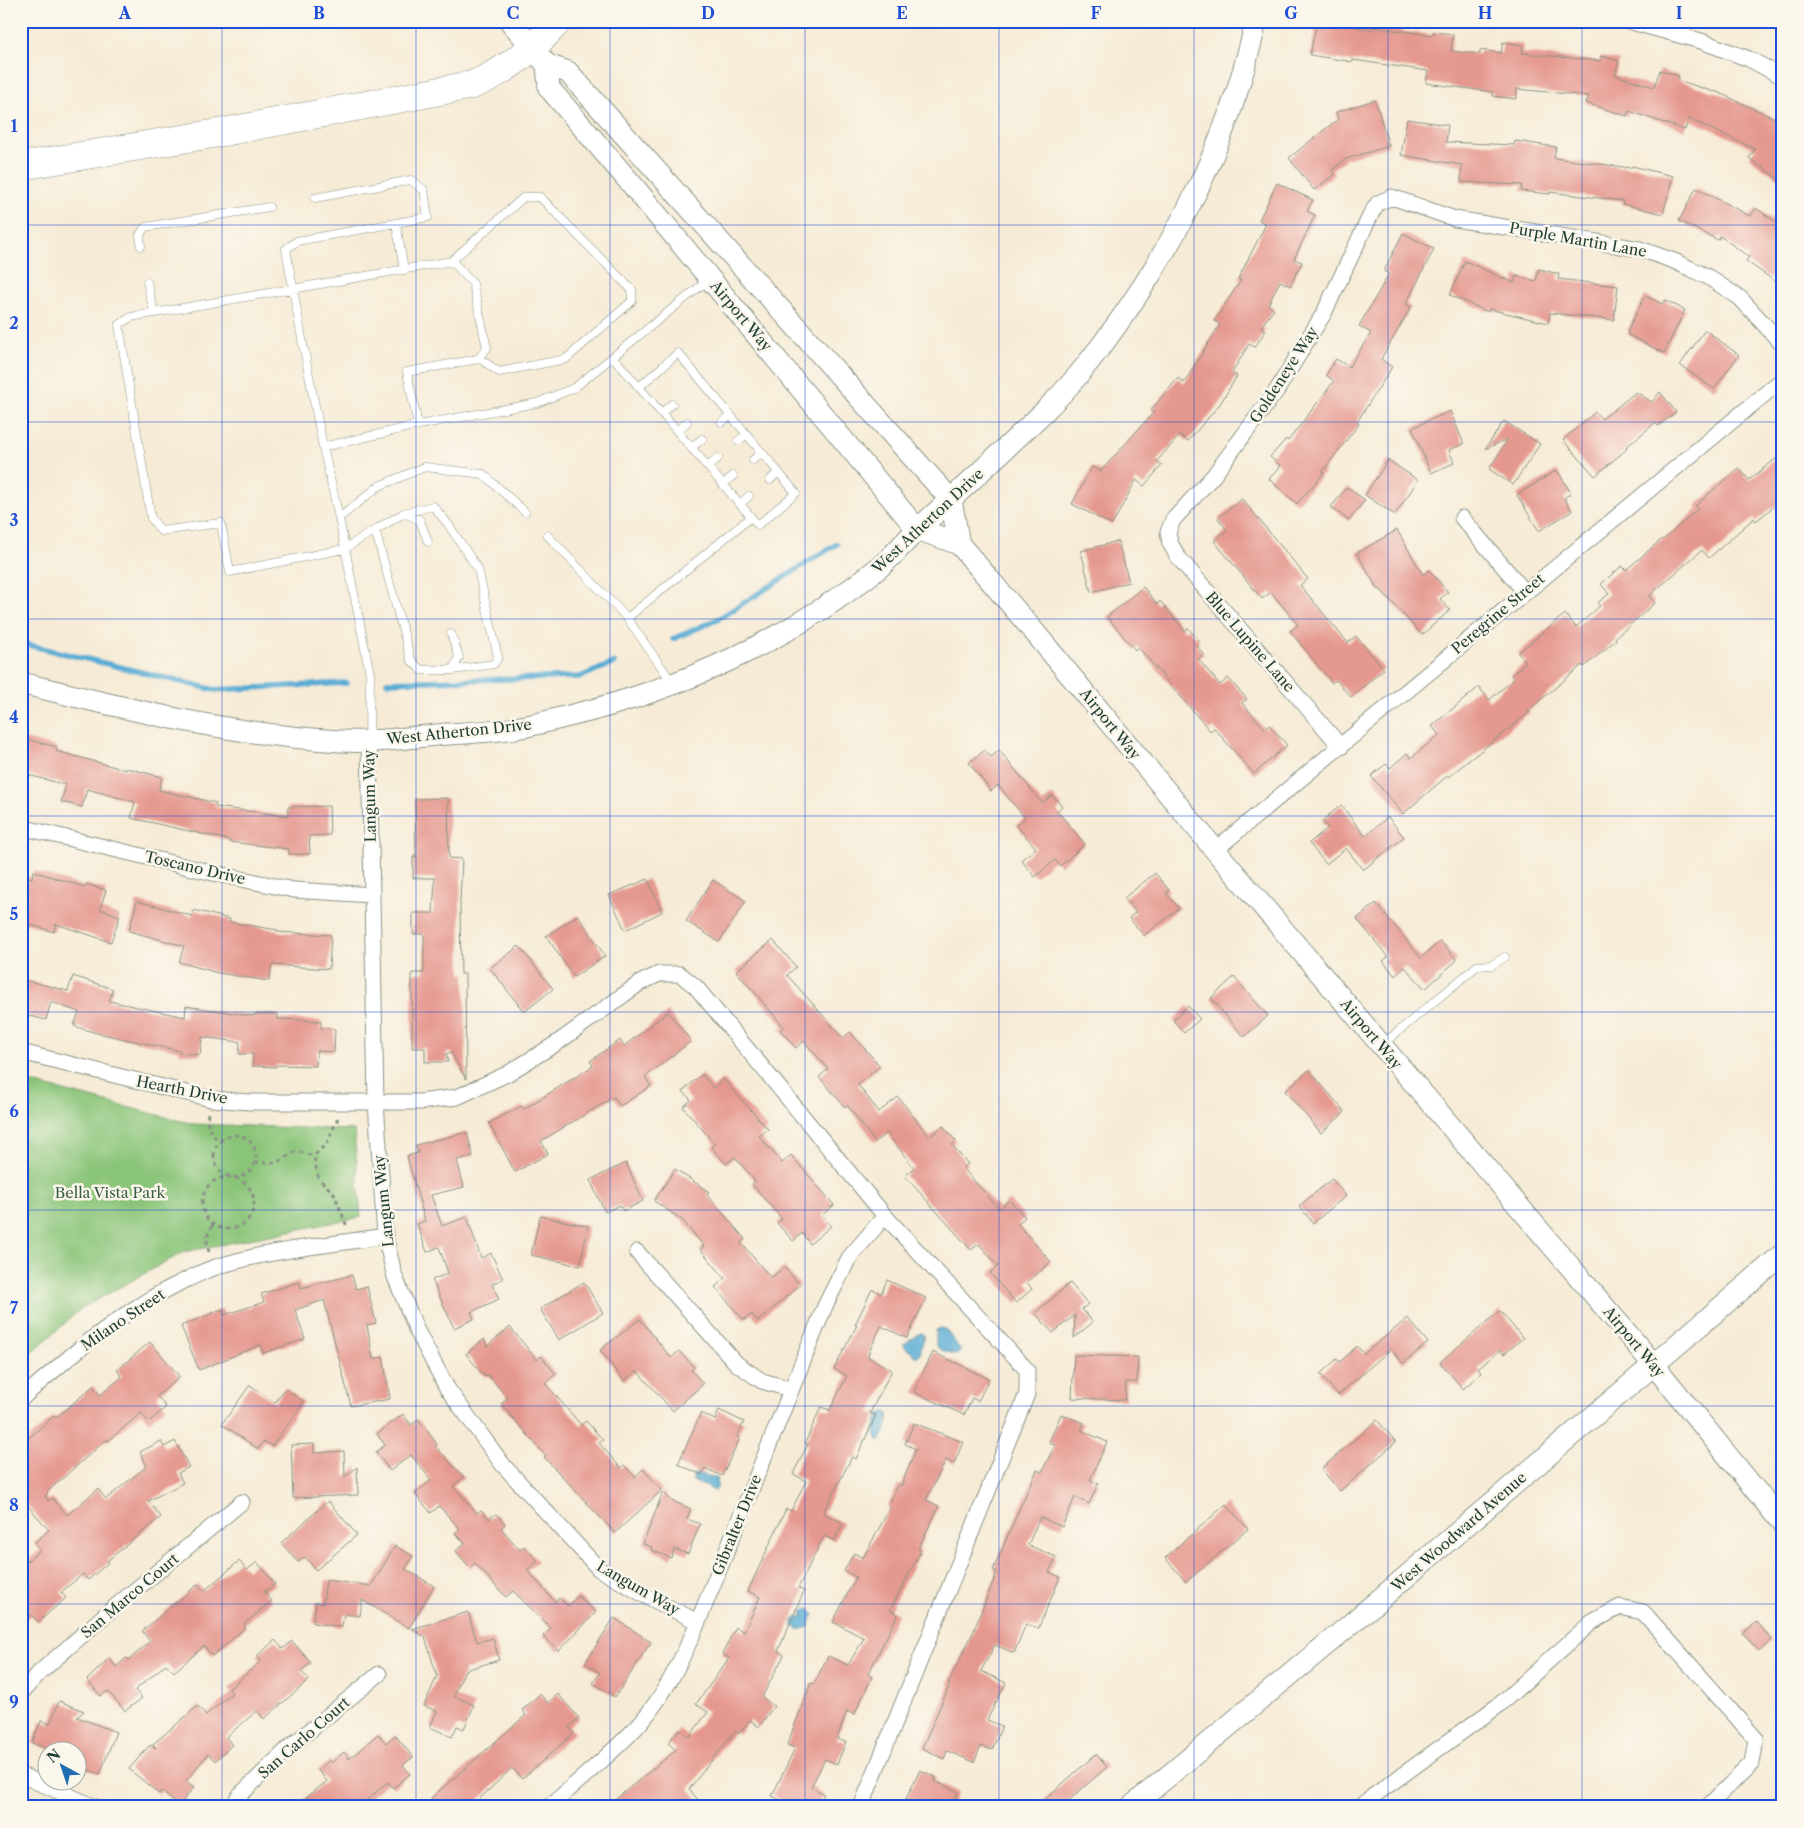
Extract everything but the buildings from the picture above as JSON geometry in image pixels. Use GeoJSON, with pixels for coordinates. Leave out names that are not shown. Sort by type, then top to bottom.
{"type":"FeatureCollection","features":[{"type":"Feature","properties":{"kind":"highway"},"geometry":{"type":"LineString","coordinates":[[21,166],[218,133],[472,85],[492,77],[511,66],[539,56],[558,21]]}},
{"type":"Feature","properties":{"kind":"main road"},"geometry":{"type":"LineString","coordinates":[[510,21],[539,56],[568,72],[951,500],[959,544]]}},
{"type":"Feature","properties":{"kind":"main road","name":"West Atherton Drive"},"geometry":{"type":"LineString","coordinates":[[21,683],[140,712],[259,733],[369,742],[517,728],[604,707],[673,684],[753,648],[825,606],[884,564],[917,529],[951,500],[1056,400],[1079,375],[1130,308],[1178,230],[1222,136],[1252,40],[1256,21]]}},
{"type":"Feature","properties":{"kind":"main road","name":"Airport Way"},"geometry":{"type":"LineString","coordinates":[[539,56],[549,88],[917,529],[959,544],[1031,628],[1214,850],[1654,1365],[1783,1524]]}},
{"type":"Feature","properties":{"kind":"main road","name":"West Woodward Avenue"},"geometry":{"type":"LineString","coordinates":[[1132,1807],[1345,1629],[1783,1254]]}},
{"type":"Feature","properties":{"kind":"street"},"geometry":{"type":"LineString","coordinates":[[1628,21],[1701,41],[1749,59],[1783,77]]}},
{"type":"Feature","properties":{"kind":"street","name":"Purple Martin Lane"},"geometry":{"type":"LineString","coordinates":[[1378,203],[1392,197],[1455,219],[1640,249],[1674,261],[1708,277],[1740,298],[1783,345]]}},
{"type":"Feature","properties":{"kind":"street","name":"Goldeneye Way"},"geometry":{"type":"LineString","coordinates":[[1168,532],[1173,520],[1214,475],[1277,390],[1324,313],[1378,203]]}},
{"type":"Feature","properties":{"kind":"street","name":"Peregrine Street"},"geometry":{"type":"LineString","coordinates":[[1214,850],[1341,747],[1783,379]]}},
{"type":"Feature","properties":{"kind":"street"},"geometry":{"type":"LineString","coordinates":[[1462,518],[1525,592]]}},
{"type":"Feature","properties":{"kind":"street","name":"Blue Lupine Lane"},"geometry":{"type":"LineString","coordinates":[[1168,532],[1170,543],[1178,557],[1341,747]]}},
{"type":"Feature","properties":{"kind":"street","name":"Langum Way"},"geometry":{"type":"LineString","coordinates":[[369,742],[376,1102],[385,1236],[395,1277],[417,1331],[447,1388],[503,1465],[599,1569],[644,1595],[698,1622]]}},
{"type":"Feature","properties":{"kind":"street","name":"Toscano Drive"},"geometry":{"type":"LineString","coordinates":[[21,826],[213,873],[294,890],[372,895]]}},
{"type":"Feature","properties":{"kind":"street","name":"Hearth Drive"},"geometry":{"type":"LineString","coordinates":[[21,1052],[211,1099],[250,1102],[420,1102],[457,1097],[506,1074],[557,1043],[640,983],[659,974],[680,974],[696,987],[885,1216],[1027,1370],[1027,1394],[861,1807]]}},
{"type":"Feature","properties":{"kind":"street","name":"Gibralter Drive"},"geometry":{"type":"LineString","coordinates":[[549,1807],[630,1735],[654,1705],[680,1663],[825,1306],[849,1258],[885,1216]]}},
{"type":"Feature","properties":{"kind":"street","name":"Milano Street"},"geometry":{"type":"LineString","coordinates":[[21,1399],[68,1358],[136,1308],[176,1285],[215,1267],[259,1256],[385,1236]]}},
{"type":"Feature","properties":{"kind":"street"},"geometry":{"type":"LineString","coordinates":[[637,1252],[737,1364],[762,1382],[790,1389]]}},
{"type":"Feature","properties":{"kind":"street","name":"San Marco Court"},"geometry":{"type":"LineString","coordinates":[[21,1693],[39,1673],[105,1615],[242,1502]]}},
{"type":"Feature","properties":{"kind":"street"},"geometry":{"type":"LineString","coordinates":[[1361,1807],[1499,1704],[1592,1622],[1620,1607],[1643,1612],[1756,1739],[1752,1763],[1707,1807]]}},
{"type":"Feature","properties":{"kind":"street","name":"San Carlo Court"},"geometry":{"type":"LineString","coordinates":[[232,1807],[240,1795],[291,1746],[379,1674]]}},
{"type":"Feature","properties":{"kind":"street"},"geometry":{"type":"LineString","coordinates":[[21,1776],[95,1807]]}},
{"type":"Feature","properties":{"kind":"lane"},"geometry":{"type":"LineString","coordinates":[[315,198],[411,180],[424,190],[428,217],[297,240],[286,249],[323,447],[370,674],[369,742]]}},
{"type":"Feature","properties":{"kind":"lane"},"geometry":{"type":"LineString","coordinates":[[450,262],[524,197],[540,197],[632,290],[632,301],[566,359],[499,372],[479,358]]}},
{"type":"Feature","properties":{"kind":"lane"},"geometry":{"type":"LineString","coordinates":[[141,246],[140,236],[145,227],[269,207]]}},
{"type":"Feature","properties":{"kind":"lane"},"geometry":{"type":"LineString","coordinates":[[396,223],[404,270]]}},
{"type":"Feature","properties":{"kind":"lane"},"geometry":{"type":"LineString","coordinates":[[375,530],[411,660],[421,670],[453,670],[494,664],[498,658],[478,569],[448,524],[433,506],[404,513],[375,530],[344,549],[230,572],[220,523],[161,531],[151,518],[119,325],[131,317],[452,261],[473,284],[487,348],[479,358],[407,372],[418,426]]}},
{"type":"Feature","properties":{"kind":"lane"},"geometry":{"type":"LineString","coordinates":[[323,447],[537,403],[574,388],[710,279]]}},
{"type":"Feature","properties":{"kind":"lane"},"geometry":{"type":"LineString","coordinates":[[147,282],[154,313]]}},
{"type":"Feature","properties":{"kind":"lane"},"geometry":{"type":"LineString","coordinates":[[613,357],[758,525],[796,493],[678,353],[639,387]]}},
{"type":"Feature","properties":{"kind":"lane"},"geometry":{"type":"LineString","coordinates":[[692,386],[700,380]]}},
{"type":"Feature","properties":{"kind":"lane"},"geometry":{"type":"LineString","coordinates":[[708,405],[716,398]]}},
{"type":"Feature","properties":{"kind":"lane"},"geometry":{"type":"LineString","coordinates":[[662,413],[672,404]]}},
{"type":"Feature","properties":{"kind":"lane"},"geometry":{"type":"LineString","coordinates":[[722,422],[730,416]]}},
{"type":"Feature","properties":{"kind":"lane"},"geometry":{"type":"LineString","coordinates":[[677,431],[687,422]]}},
{"type":"Feature","properties":{"kind":"lane"},"geometry":{"type":"LineString","coordinates":[[738,442],[746,435]]}},
{"type":"Feature","properties":{"kind":"lane"},"geometry":{"type":"LineString","coordinates":[[692,448],[702,439]]}},
{"type":"Feature","properties":{"kind":"lane"},"geometry":{"type":"LineString","coordinates":[[753,460],[761,453]]}},
{"type":"Feature","properties":{"kind":"lane"},"geometry":{"type":"LineString","coordinates":[[708,467],[718,458]]}},
{"type":"Feature","properties":{"kind":"lane"},"geometry":{"type":"LineString","coordinates":[[339,518],[379,486],[426,467],[484,474],[524,512]]}},
{"type":"Feature","properties":{"kind":"lane"},"geometry":{"type":"LineString","coordinates":[[770,480],[778,472]]}},
{"type":"Feature","properties":{"kind":"lane"},"geometry":{"type":"LineString","coordinates":[[723,484],[733,476]]}},
{"type":"Feature","properties":{"kind":"lane"},"geometry":{"type":"LineString","coordinates":[[740,504],[750,496]]}},
{"type":"Feature","properties":{"kind":"lane"},"geometry":{"type":"LineString","coordinates":[[404,513],[420,520],[428,542]]}},
{"type":"Feature","properties":{"kind":"lane"},"geometry":{"type":"LineString","coordinates":[[627,618],[751,517]]}},
{"type":"Feature","properties":{"kind":"lane"},"geometry":{"type":"LineString","coordinates":[[547,535],[627,618],[673,684]]}},
{"type":"Feature","properties":{"kind":"lane"},"geometry":{"type":"LineString","coordinates":[[451,634],[459,657],[453,670]]}},
{"type":"Feature","properties":{"kind":"lane"},"geometry":{"type":"LineString","coordinates":[[1381,1046],[1476,966],[1492,965],[1505,957]]}},
{"type":"Feature","properties":{"kind":"path"},"geometry":{"type":"LineString","coordinates":[[211,1099],[207,1121],[208,1130],[221,1142]]}},
{"type":"Feature","properties":{"kind":"path"},"geometry":{"type":"LineString","coordinates":[[314,1156],[327,1143],[344,1102]]}},
{"type":"Feature","properties":{"kind":"path"},"geometry":{"type":"LineString","coordinates":[[221,1142],[215,1150],[216,1164],[219,1170],[231,1177],[246,1184],[254,1199],[250,1216],[238,1227],[230,1229],[213,1225],[207,1219],[203,1211],[203,1194],[207,1186],[214,1181],[222,1178],[231,1177],[237,1177],[249,1172],[255,1162],[255,1150],[248,1140],[236,1135],[229,1136],[221,1142]]}},
{"type":"Feature","properties":{"kind":"path"},"geometry":{"type":"LineString","coordinates":[[255,1162],[276,1163],[296,1151],[314,1156]]}},
{"type":"Feature","properties":{"kind":"path"},"geometry":{"type":"LineString","coordinates":[[314,1156],[317,1174],[322,1182],[334,1193],[352,1242]]}},
{"type":"Feature","properties":{"kind":"path"},"geometry":{"type":"LineString","coordinates":[[213,1225],[207,1233],[207,1242],[215,1267]]}},
{"type":"Feature","properties":{"kind":"green space","name":"Bella Vista Park"},"geometry":{"type":"Polygon","coordinates":[[[21,1080],[193,1124],[354,1130],[361,1217],[184,1252],[82,1308],[21,1362],[21,1080]]]}},
{"type":"Feature","properties":{"kind":"water"},"geometry":{"type":"Polygon","coordinates":[[[939,1328],[945,1329],[960,1349],[957,1355],[941,1350],[936,1346],[936,1330],[939,1328]]]}},
{"type":"Feature","properties":{"kind":"water"},"geometry":{"type":"Polygon","coordinates":[[[920,1333],[923,1334],[923,1339],[921,1353],[917,1357],[903,1344],[920,1333]]]}},
{"type":"Feature","properties":{"kind":"water"},"geometry":{"type":"Polygon","coordinates":[[[888,1413],[888,1424],[879,1441],[875,1435],[875,1424],[879,1414],[888,1413]]]}},
{"type":"Feature","properties":{"kind":"water"},"geometry":{"type":"Polygon","coordinates":[[[696,1473],[717,1478],[718,1485],[715,1491],[693,1481],[693,1475],[696,1473]]]}},
{"type":"Feature","properties":{"kind":"water"},"geometry":{"type":"Polygon","coordinates":[[[810,1609],[814,1615],[810,1620],[809,1627],[799,1630],[793,1626],[793,1620],[796,1617],[803,1616],[802,1611],[810,1609]]]}},
{"type":"Feature","properties":{"kind":"waterway"},"geometry":{"type":"LineString","coordinates":[[673,639],[718,619],[837,544]]}},
{"type":"Feature","properties":{"kind":"waterway"},"geometry":{"type":"LineString","coordinates":[[21,643],[215,690],[347,683]]}},
{"type":"Feature","properties":{"kind":"waterway"},"geometry":{"type":"LineString","coordinates":[[387,682],[580,677],[614,663]]}}]}
